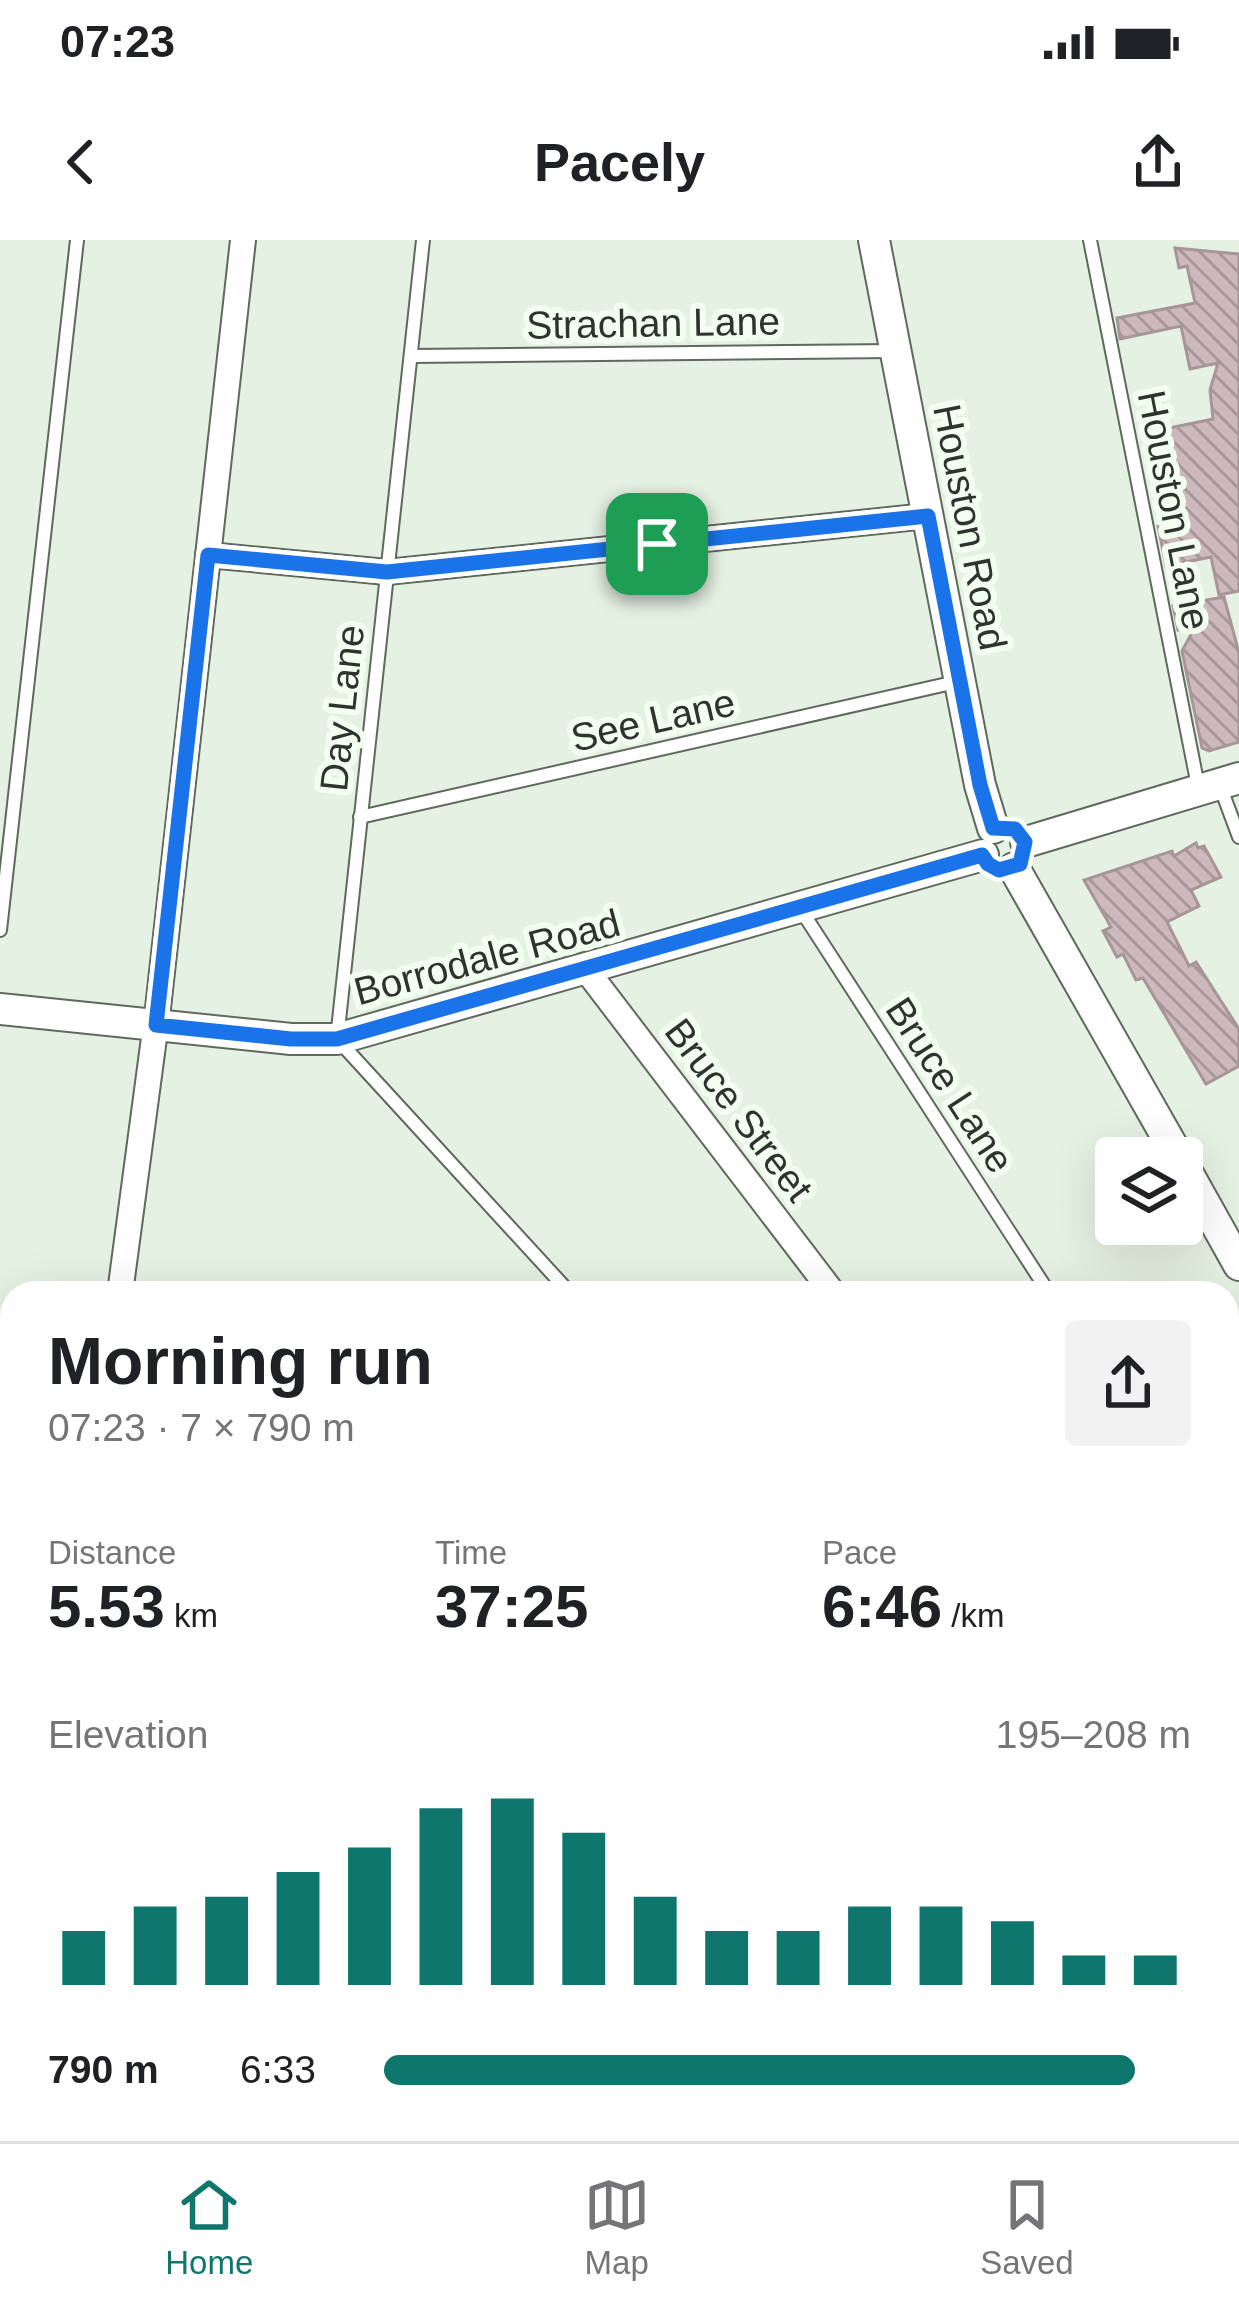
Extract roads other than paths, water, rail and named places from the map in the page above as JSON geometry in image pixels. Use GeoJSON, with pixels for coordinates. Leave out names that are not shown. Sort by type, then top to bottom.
{"type":"FeatureCollection","features":[{"type":"Feature","properties":{"kind":"street"},"geometry":{"type":"LineString","coordinates":[[122,1281],[156,1025],[243,240]]}},
{"type":"Feature","properties":{"kind":"street","name":"Houston Road"},"geometry":{"type":"LineString","coordinates":[[874,240],[988,841]]}},
{"type":"Feature","properties":{"kind":"street"},"geometry":{"type":"LineString","coordinates":[[208,555],[387,572],[928,516]]}},
{"type":"Feature","properties":{"kind":"street"},"geometry":{"type":"LineString","coordinates":[[988,841],[994,868],[1219,785]]}},
{"type":"Feature","properties":{"kind":"street","name":"Borrodale Road"},"geometry":{"type":"LineString","coordinates":[[0,1009],[291,1039],[337,1039],[800,909],[988,841]]}},
{"type":"Feature","properties":{"kind":"street"},"geometry":{"type":"LineString","coordinates":[[1020,855],[1169,1137]]}},
{"type":"Feature","properties":{"kind":"street","name":"Bruce Street"},"geometry":{"type":"LineString","coordinates":[[587,971],[824,1281]]}},
{"type":"Feature","properties":{"kind":"street"},"geometry":{"type":"LineString","coordinates":[[1203,1194],[1224,1226],[1239,1265]]}},
{"type":"Feature","properties":{"kind":"lane"},"geometry":{"type":"LineString","coordinates":[[0,930],[76,240]]}},
{"type":"Feature","properties":{"kind":"lane","name":"Day Lane"},"geometry":{"type":"LineString","coordinates":[[337,1039],[423,240]]}},
{"type":"Feature","properties":{"kind":"lane","name":"Houston Lane"},"geometry":{"type":"LineString","coordinates":[[1090,240],[1219,785],[1239,837]]}},
{"type":"Feature","properties":{"kind":"lane","name":"Strachan Lane"},"geometry":{"type":"LineString","coordinates":[[410,356],[897,351]]}},
{"type":"Feature","properties":{"kind":"lane","name":"See Lane"},"geometry":{"type":"LineString","coordinates":[[360,817],[960,681]]}},
{"type":"Feature","properties":{"kind":"lane","name":"Bruce Lane"},"geometry":{"type":"LineString","coordinates":[[800,909],[1041,1281]]}},
{"type":"Feature","properties":{"kind":"lane"},"geometry":{"type":"LineString","coordinates":[[337,1039],[559,1281]]}}]}
